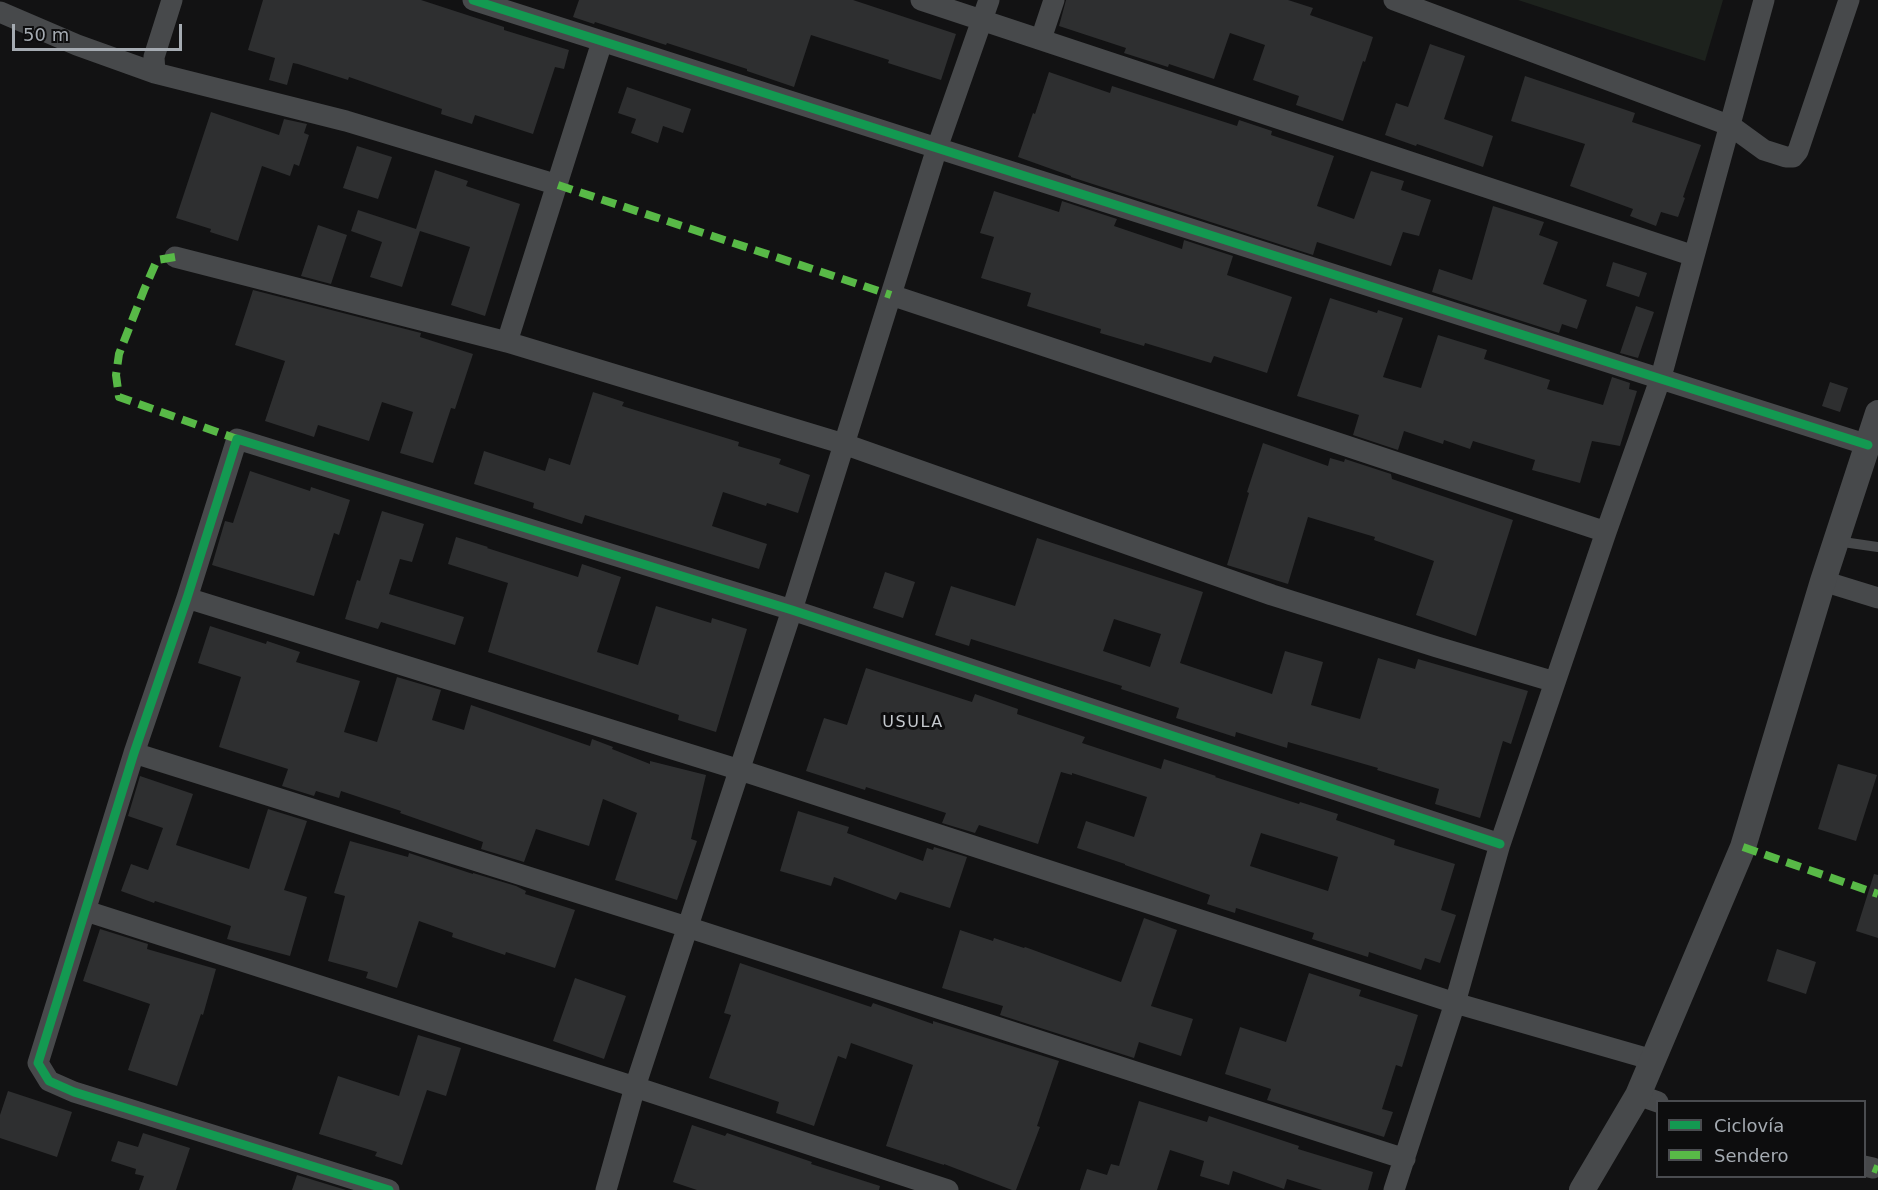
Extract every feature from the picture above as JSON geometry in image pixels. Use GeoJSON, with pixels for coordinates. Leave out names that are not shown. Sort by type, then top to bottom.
{"type":"FeatureCollection","features":[{"type":"Feature","properties":{"kind":"street"},"geometry":{"type":"LineString","coordinates":[[155,73],[154,57],[172,0]]}},
{"type":"Feature","properties":{"kind":"street"},"geometry":{"type":"LineString","coordinates":[[473,0],[1873,446]]}},
{"type":"Feature","properties":{"kind":"street"},"geometry":{"type":"LineString","coordinates":[[921,0],[986,10],[1041,39],[1694,256]]}},
{"type":"Feature","properties":{"kind":"street"},"geometry":{"type":"LineString","coordinates":[[1041,39],[1054,0]]}},
{"type":"Feature","properties":{"kind":"street"},"geometry":{"type":"LineString","coordinates":[[1394,0],[1731,126],[1764,150],[1786,157],[1793,157],[1798,151],[1849,0]]}},
{"type":"Feature","properties":{"kind":"street"},"geometry":{"type":"LineString","coordinates":[[1394,1190],[1455,1003],[1500,844],[1661,377],[1764,0]]}},
{"type":"Feature","properties":{"kind":"street"},"geometry":{"type":"LineString","coordinates":[[606,1190],[635,1087],[792,610],[937,148],[986,10]]}},
{"type":"Feature","properties":{"kind":"street"},"geometry":{"type":"LineString","coordinates":[[0,12],[77,45],[155,73],[346,121],[558,185]]}},
{"type":"Feature","properties":{"kind":"street"},"geometry":{"type":"LineString","coordinates":[[507,342],[602,42]]}},
{"type":"Feature","properties":{"kind":"street"},"geometry":{"type":"LineString","coordinates":[[175,257],[507,342],[844,444],[1272,595],[1555,682]]}},
{"type":"Feature","properties":{"kind":"street"},"geometry":{"type":"LineString","coordinates":[[891,295],[1606,532]]}},
{"type":"Feature","properties":{"kind":"street"},"geometry":{"type":"LineString","coordinates":[[1582,1190],[1648,1098],[1653,1060],[1743,847],[1823,581],[1873,446],[1878,413]]}},
{"type":"Feature","properties":{"kind":"street"},"geometry":{"type":"LineString","coordinates":[[389,1190],[74,1092],[49,1081],[38,1063],[134,753],[187,598],[237,439],[792,610],[1500,844]]}},
{"type":"Feature","properties":{"kind":"street"},"geometry":{"type":"LineString","coordinates":[[1823,581],[1878,598]]}},
{"type":"Feature","properties":{"kind":"street"},"geometry":{"type":"LineString","coordinates":[[187,598],[740,770],[1455,1003],[1653,1060]]}},
{"type":"Feature","properties":{"kind":"street"},"geometry":{"type":"LineString","coordinates":[[134,753],[687,927],[1405,1159]]}},
{"type":"Feature","properties":{"kind":"street"},"geometry":{"type":"LineString","coordinates":[[86,911],[948,1190]]}},
{"type":"Feature","properties":{"kind":"lane"},"geometry":{"type":"LineString","coordinates":[[1836,541],[1878,547]]}},
{"type":"Feature","properties":{"kind":"shaded area"},"geometry":{"type":"Polygon","coordinates":[[[1518,0],[1723,0],[1705,61],[1518,0]]]}},
{"type":"Feature","properties":{"kind":"building"},"geometry":{"type":"Polygon","coordinates":[[[263,0],[421,0],[504,27],[504,30],[569,50],[564,69],[555,67],[533,134],[475,115],[472,124],[441,114],[442,109],[349,77],[348,80],[298,64],[293,63],[287,85],[269,80],[275,58],[248,50],[263,0]]]}},
{"type":"Feature","properties":{"kind":"building"},"geometry":{"type":"Polygon","coordinates":[[[579,0],[853,0],[956,34],[941,80],[888,63],[889,60],[811,35],[794,87],[667,43],[666,45],[573,17],[579,0]]]}},
{"type":"Feature","properties":{"kind":"building"},"geometry":{"type":"Polygon","coordinates":[[[1066,0],[1288,0],[1313,8],[1310,15],[1373,37],[1343,121],[1296,105],[1299,96],[1253,80],[1265,45],[1230,33],[1214,79],[1169,64],[1168,67],[1124,53],[1126,48],[1059,26],[1066,0]]]}},
{"type":"Feature","properties":{"kind":"building"},"geometry":{"type":"Polygon","coordinates":[[[1430,44],[1465,56],[1444,119],[1493,136],[1483,167],[1385,135],[1396,103],[1408,107],[1430,44]]]}},
{"type":"Feature","properties":{"kind":"building"},"geometry":{"type":"Polygon","coordinates":[[[1049,72],[1110,93],[1112,86],[1237,126],[1239,120],[1272,131],[1271,135],[1334,156],[1317,206],[1354,219],[1371,171],[1404,181],[1401,190],[1431,200],[1419,236],[1403,232],[1391,266],[1317,242],[1313,255],[1071,177],[1018,157],[1049,72]]]}},
{"type":"Feature","properties":{"kind":"building"},"geometry":{"type":"Polygon","coordinates":[[[1525,76],[1635,113],[1632,122],[1701,145],[1678,217],[1661,212],[1656,226],[1630,216],[1633,209],[1570,186],[1585,144],[1511,121],[1525,76]]]}},
{"type":"Feature","properties":{"kind":"building"},"geometry":{"type":"Polygon","coordinates":[[[627,87],[691,109],[683,133],[663,126],[658,143],[631,133],[636,119],[618,113],[627,87]]]}},
{"type":"Feature","properties":{"kind":"building"},"geometry":{"type":"Polygon","coordinates":[[[211,112],[279,135],[284,119],[307,124],[304,133],[309,135],[299,166],[294,164],[290,176],[262,166],[238,241],[210,232],[211,229],[176,218],[211,112]]]}},
{"type":"Feature","properties":{"kind":"building"},"geometry":{"type":"Polygon","coordinates":[[[357,146],[392,157],[378,199],[343,188],[357,146]]]}},
{"type":"Feature","properties":{"kind":"building"},"geometry":{"type":"Polygon","coordinates":[[[435,170],[468,181],[466,186],[520,204],[485,316],[451,305],[470,247],[420,231],[402,287],[370,277],[382,242],[351,231],[358,210],[416,229],[435,170]]]}},
{"type":"Feature","properties":{"kind":"building"},"geometry":{"type":"Polygon","coordinates":[[[994,191],[1059,212],[1062,201],[1117,219],[1114,226],[1182,249],[1184,240],[1233,256],[1227,275],[1292,297],[1267,373],[1214,356],[1211,363],[1145,343],[1144,346],[1100,333],[1101,329],[1027,306],[1031,293],[981,278],[994,237],[980,233],[994,191]]]}},
{"type":"Feature","properties":{"kind":"building"},"geometry":{"type":"Polygon","coordinates":[[[1493,206],[1544,222],[1539,235],[1558,242],[1543,284],[1587,300],[1577,329],[1562,324],[1559,333],[1432,292],[1439,269],[1472,280],[1493,206]]]}},
{"type":"Feature","properties":{"kind":"building"},"geometry":{"type":"Polygon","coordinates":[[[318,225],[347,235],[331,284],[301,276],[318,225]]]}},
{"type":"Feature","properties":{"kind":"building"},"geometry":{"type":"Polygon","coordinates":[[[1613,262],[1647,273],[1639,297],[1606,286],[1613,262]]]}},
{"type":"Feature","properties":{"kind":"building"},"geometry":{"type":"Polygon","coordinates":[[[253,290],[421,333],[420,337],[473,354],[455,409],[451,408],[433,463],[400,453],[413,412],[382,402],[369,441],[318,425],[314,437],[265,421],[285,361],[235,345],[253,290]]]}},
{"type":"Feature","properties":{"kind":"building"},"geometry":{"type":"Polygon","coordinates":[[[1330,298],[1377,313],[1378,310],[1403,318],[1383,377],[1421,388],[1438,335],[1487,350],[1484,359],[1550,380],[1547,389],[1603,405],[1612,377],[1630,383],[1629,389],[1637,391],[1620,446],[1592,441],[1580,483],[1532,470],[1535,460],[1473,441],[1470,449],[1444,440],[1443,444],[1404,431],[1398,450],[1353,435],[1359,415],[1297,396],[1330,298]]]}},
{"type":"Feature","properties":{"kind":"building"},"geometry":{"type":"Polygon","coordinates":[[[1636,306],[1654,312],[1638,358],[1620,353],[1636,306]]]}},
{"type":"Feature","properties":{"kind":"building"},"geometry":{"type":"Polygon","coordinates":[[[1830,382],[1848,388],[1840,412],[1822,406],[1830,382]]]}},
{"type":"Feature","properties":{"kind":"building"},"geometry":{"type":"Polygon","coordinates":[[[593,392],[624,402],[622,406],[739,442],[738,446],[781,459],[779,464],[810,475],[798,513],[767,503],[766,506],[723,492],[712,526],[767,544],[759,569],[585,515],[582,524],[533,508],[534,503],[474,484],[484,451],[545,471],[549,458],[570,465],[593,392]]]}},
{"type":"Feature","properties":{"kind":"building"},"geometry":{"type":"Polygon","coordinates":[[[1263,443],[1328,466],[1330,458],[1344,462],[1345,459],[1391,474],[1392,479],[1513,520],[1476,636],[1416,615],[1434,561],[1374,540],[1375,537],[1308,517],[1288,584],[1227,565],[1263,443]]]}},
{"type":"Feature","properties":{"kind":"building"},"geometry":{"type":"Polygon","coordinates":[[[250,471],[310,491],[311,487],[350,500],[339,535],[334,533],[314,596],[212,565],[225,521],[233,523],[250,471]]]}},
{"type":"Feature","properties":{"kind":"building"},"geometry":{"type":"Polygon","coordinates":[[[382,511],[424,524],[412,562],[400,559],[389,594],[464,617],[455,645],[381,622],[378,629],[345,619],[357,580],[360,581],[382,511]]]}},
{"type":"Feature","properties":{"kind":"building"},"geometry":{"type":"Polygon","coordinates":[[[456,537],[578,577],[582,564],[621,577],[597,652],[638,665],[656,606],[711,623],[712,618],[747,629],[716,732],[678,720],[679,715],[488,652],[508,583],[448,564],[456,537]]]}},
{"type":"Feature","properties":{"kind":"building"},"geometry":{"type":"Polygon","coordinates":[[[1037,538],[1203,592],[1180,663],[1272,694],[1285,651],[1323,662],[1311,705],[1360,719],[1378,658],[1415,669],[1418,659],[1528,691],[1511,744],[1503,741],[1480,818],[1435,804],[1439,789],[1377,770],[1378,768],[1288,742],[1287,748],[1236,732],[1235,737],[1176,718],[1179,708],[1121,689],[1122,686],[971,639],[969,646],[935,635],[951,586],[1015,606],[1037,538]],[[1114,619],[1103,651],[1150,667],[1161,634],[1114,619]]]}},
{"type":"Feature","properties":{"kind":"building"},"geometry":{"type":"Polygon","coordinates":[[[885,572],[915,582],[903,618],[873,608],[885,572]]]}},
{"type":"Feature","properties":{"kind":"building"},"geometry":{"type":"Polygon","coordinates":[[[210,626],[300,652],[296,662],[360,681],[344,732],[377,742],[397,677],[441,690],[432,720],[464,730],[471,705],[590,746],[592,739],[650,764],[650,761],[706,775],[691,839],[697,841],[677,900],[615,880],[637,813],[603,799],[589,846],[536,829],[524,862],[481,849],[483,842],[341,791],[339,798],[316,791],[314,796],[282,786],[288,769],[219,747],[241,677],[198,663],[210,626]]]}},
{"type":"Feature","properties":{"kind":"building"},"geometry":{"type":"Polygon","coordinates":[[[866,668],[972,702],[975,694],[1018,709],[1017,714],[1085,737],[1082,743],[1161,769],[1164,759],[1299,804],[1300,802],[1338,814],[1336,820],[1395,840],[1394,845],[1455,864],[1441,910],[1456,915],[1440,963],[1425,958],[1421,970],[1369,952],[1368,957],[1312,939],[1314,933],[1236,908],[1235,913],[1207,904],[1210,895],[1077,848],[1086,821],[1134,837],[1147,797],[1072,773],[1072,775],[1061,772],[1038,844],[979,825],[975,833],[942,823],[946,813],[866,787],[865,790],[806,771],[824,718],[847,725],[866,668]],[[1261,833],[1250,866],[1328,891],[1338,857],[1261,833]]]}},
{"type":"Feature","properties":{"kind":"building"},"geometry":{"type":"Polygon","coordinates":[[[1838,764],[1877,775],[1856,841],[1818,829],[1838,764]]]}},
{"type":"Feature","properties":{"kind":"building"},"geometry":{"type":"Polygon","coordinates":[[[140,776],[193,794],[176,845],[249,869],[268,809],[307,821],[284,890],[307,897],[290,956],[227,939],[231,926],[121,891],[131,864],[148,870],[163,828],[128,816],[140,776]]]}},
{"type":"Feature","properties":{"kind":"building"},"geometry":{"type":"Polygon","coordinates":[[[798,811],[849,827],[847,833],[923,861],[927,848],[933,850],[934,847],[967,857],[950,908],[900,892],[896,900],[834,877],[831,886],[780,871],[798,811]]]}},
{"type":"Feature","properties":{"kind":"building"},"geometry":{"type":"Polygon","coordinates":[[[350,841],[408,857],[409,853],[516,886],[526,891],[525,894],[575,910],[555,968],[506,952],[505,955],[452,937],[453,933],[419,921],[397,988],[366,978],[368,972],[328,961],[345,896],[334,893],[350,841]]]}},
{"type":"Feature","properties":{"kind":"building"},"geometry":{"type":"Polygon","coordinates":[[[1874,874],[1878,875],[1878,938],[1856,931],[1874,874]]]}},
{"type":"Feature","properties":{"kind":"building"},"geometry":{"type":"Polygon","coordinates":[[[1144,918],[1177,930],[1151,1006],[1193,1019],[1181,1056],[1139,1042],[1134,1058],[1000,1015],[1003,1006],[942,988],[960,930],[993,941],[994,938],[1025,947],[1121,982],[1144,918]]]}},
{"type":"Feature","properties":{"kind":"building"},"geometry":{"type":"Polygon","coordinates":[[[100,929],[148,944],[147,949],[216,969],[203,1015],[201,1014],[177,1086],[128,1070],[150,1004],[83,981],[100,929]]]}},
{"type":"Feature","properties":{"kind":"building"},"geometry":{"type":"Polygon","coordinates":[[[1777,949],[1816,962],[1806,994],[1767,981],[1777,949]]]}},
{"type":"Feature","properties":{"kind":"building"},"geometry":{"type":"Polygon","coordinates":[[[740,963],[871,1007],[873,1003],[933,1024],[933,1021],[1059,1061],[1037,1126],[1040,1127],[1016,1190],[886,1146],[913,1065],[851,1043],[846,1059],[838,1056],[814,1126],[776,1113],[779,1102],[709,1078],[731,1015],[724,1013],[740,963]]]}},
{"type":"Feature","properties":{"kind":"building"},"geometry":{"type":"Polygon","coordinates":[[[1309,973],[1361,990],[1359,996],[1418,1015],[1402,1067],[1396,1065],[1382,1109],[1393,1112],[1384,1137],[1267,1100],[1271,1089],[1225,1074],[1240,1027],[1286,1042],[1309,973]]]}},
{"type":"Feature","properties":{"kind":"building"},"geometry":{"type":"Polygon","coordinates":[[[575,978],[626,996],[604,1059],[553,1041],[575,978]]]}},
{"type":"Feature","properties":{"kind":"building"},"geometry":{"type":"Polygon","coordinates":[[[418,1035],[461,1048],[446,1096],[427,1090],[402,1165],[375,1156],[377,1152],[319,1134],[338,1076],[399,1096],[418,1035]]]}},
{"type":"Feature","properties":{"kind":"building"},"geometry":{"type":"Polygon","coordinates":[[[8,1091],[72,1112],[57,1157],[0,1138],[0,1115],[8,1091]]]}},
{"type":"Feature","properties":{"kind":"building"},"geometry":{"type":"Polygon","coordinates":[[[1139,1101],[1207,1122],[1209,1116],[1299,1146],[1298,1149],[1373,1172],[1368,1190],[1322,1190],[1287,1179],[1284,1189],[1233,1171],[1229,1185],[1200,1176],[1204,1161],[1170,1150],[1157,1190],[1080,1190],[1087,1169],[1107,1175],[1111,1164],[1119,1166],[1139,1101]]]}},
{"type":"Feature","properties":{"kind":"building"},"geometry":{"type":"Polygon","coordinates":[[[692,1125],[725,1136],[727,1133],[812,1162],[811,1164],[880,1186],[879,1190],[697,1190],[673,1182],[692,1125]]]}},
{"type":"Feature","properties":{"kind":"building"},"geometry":{"type":"Polygon","coordinates":[[[143,1133],[190,1148],[176,1190],[139,1190],[144,1176],[135,1174],[136,1169],[111,1161],[118,1141],[138,1147],[143,1133]]]}},
{"type":"Feature","properties":{"kind":"building"},"geometry":{"type":"Polygon","coordinates":[[[297,1175],[346,1190],[292,1190],[297,1175]]]}},
{"type":"Feature","properties":{"kind":"marked path"},"geometry":{"type":"LineString","coordinates":[[558,185],[891,295]]}},
{"type":"Feature","properties":{"kind":"marked path"},"geometry":{"type":"LineString","coordinates":[[175,257],[157,260],[144,290],[119,354],[116,375],[119,397],[237,439]]}},
{"type":"Feature","properties":{"kind":"marked path"},"geometry":{"type":"LineString","coordinates":[[1743,847],[1878,894]]}},
{"type":"Feature","properties":{"kind":"marked path"},"geometry":{"type":"LineString","coordinates":[[1873,1168],[1878,1170]]}},
{"type":"Feature","properties":{"kind":"cycle path"},"geometry":{"type":"LineString","coordinates":[[473,0],[1868,445]]}},
{"type":"Feature","properties":{"kind":"cycle path"},"geometry":{"type":"LineString","coordinates":[[389,1190],[74,1092],[49,1081],[38,1063],[134,753],[187,598],[237,439],[792,610],[1500,844]]}},
{"type":"Feature","properties":{"kind":"district","name":"USULA"},"geometry":{"type":"Point","coordinates":[913,723]}}]}
